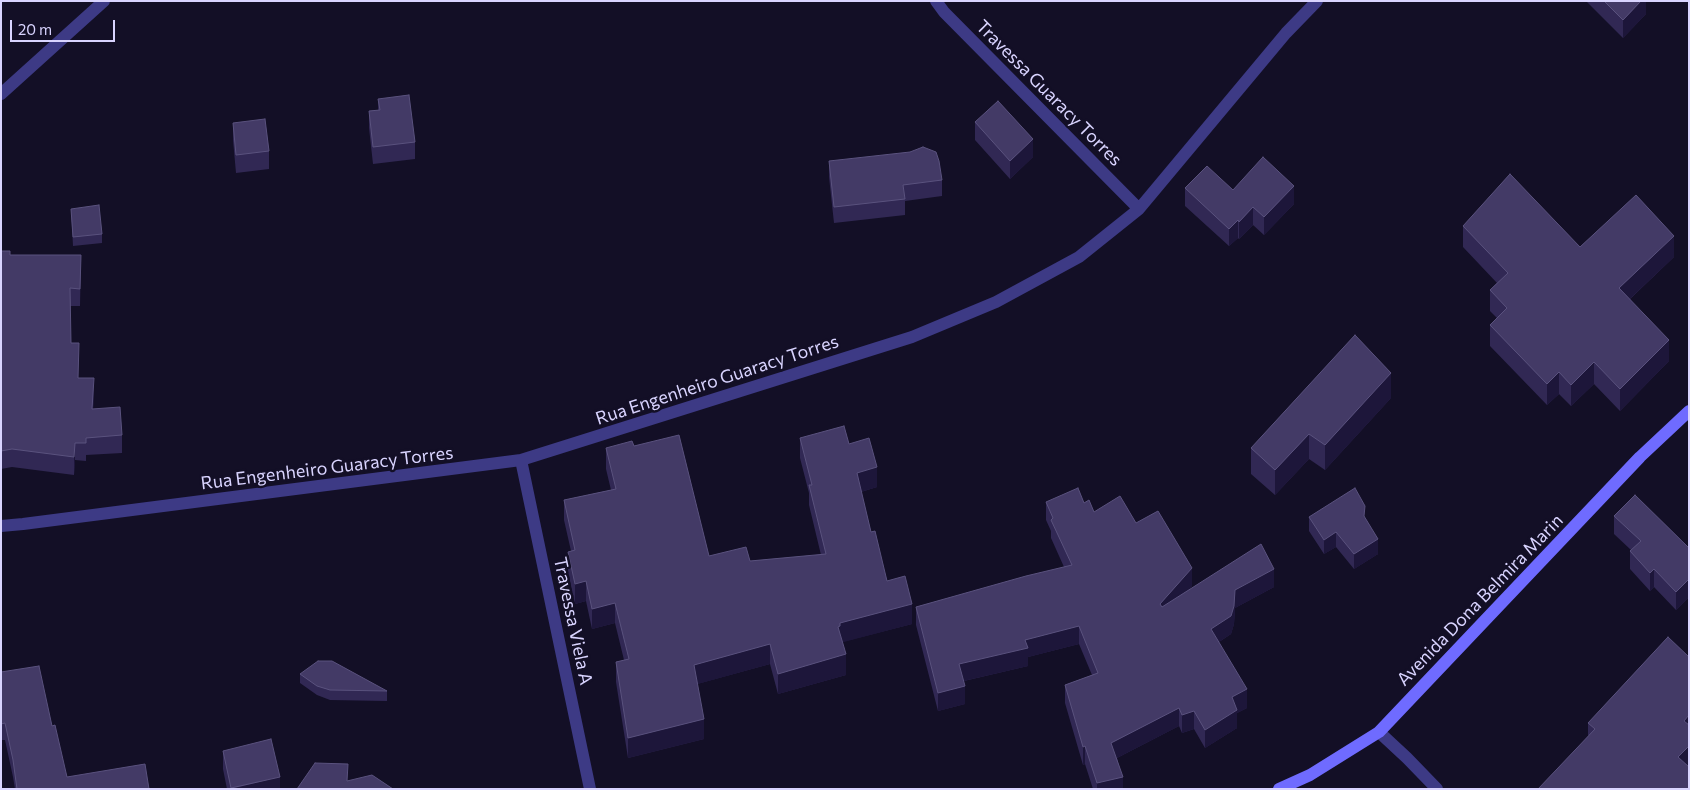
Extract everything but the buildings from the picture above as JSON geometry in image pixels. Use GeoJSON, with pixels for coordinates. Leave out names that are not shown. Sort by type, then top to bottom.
{"type":"FeatureCollection","features":[{"type":"Feature","properties":{"kind":"main road","name":"Avenida Dona Belmira Marin"},"geometry":{"type":"LineString","coordinates":[[1279,789],[1310,775],[1378,732],[1640,457],[1689,411]]}},
{"type":"Feature","properties":{"kind":"street"},"geometry":{"type":"LineString","coordinates":[[1,94],[104,1]]}},
{"type":"Feature","properties":{"kind":"street","name":"Travessa Guaracy Torres"},"geometry":{"type":"LineString","coordinates":[[936,1],[944,12],[1139,209]]}},
{"type":"Feature","properties":{"kind":"street","name":"Rua Engenheiro Guaracy Torres"},"geometry":{"type":"LineString","coordinates":[[1,526],[521,460],[912,336],[996,302],[1079,257],[1139,209],[1286,33],[1318,1]]}},
{"type":"Feature","properties":{"kind":"street","name":"Travessa Viela A"},"geometry":{"type":"LineString","coordinates":[[521,460],[590,789]]}},
{"type":"Feature","properties":{"kind":"street"},"geometry":{"type":"LineString","coordinates":[[1378,732],[1437,789]]}}]}
